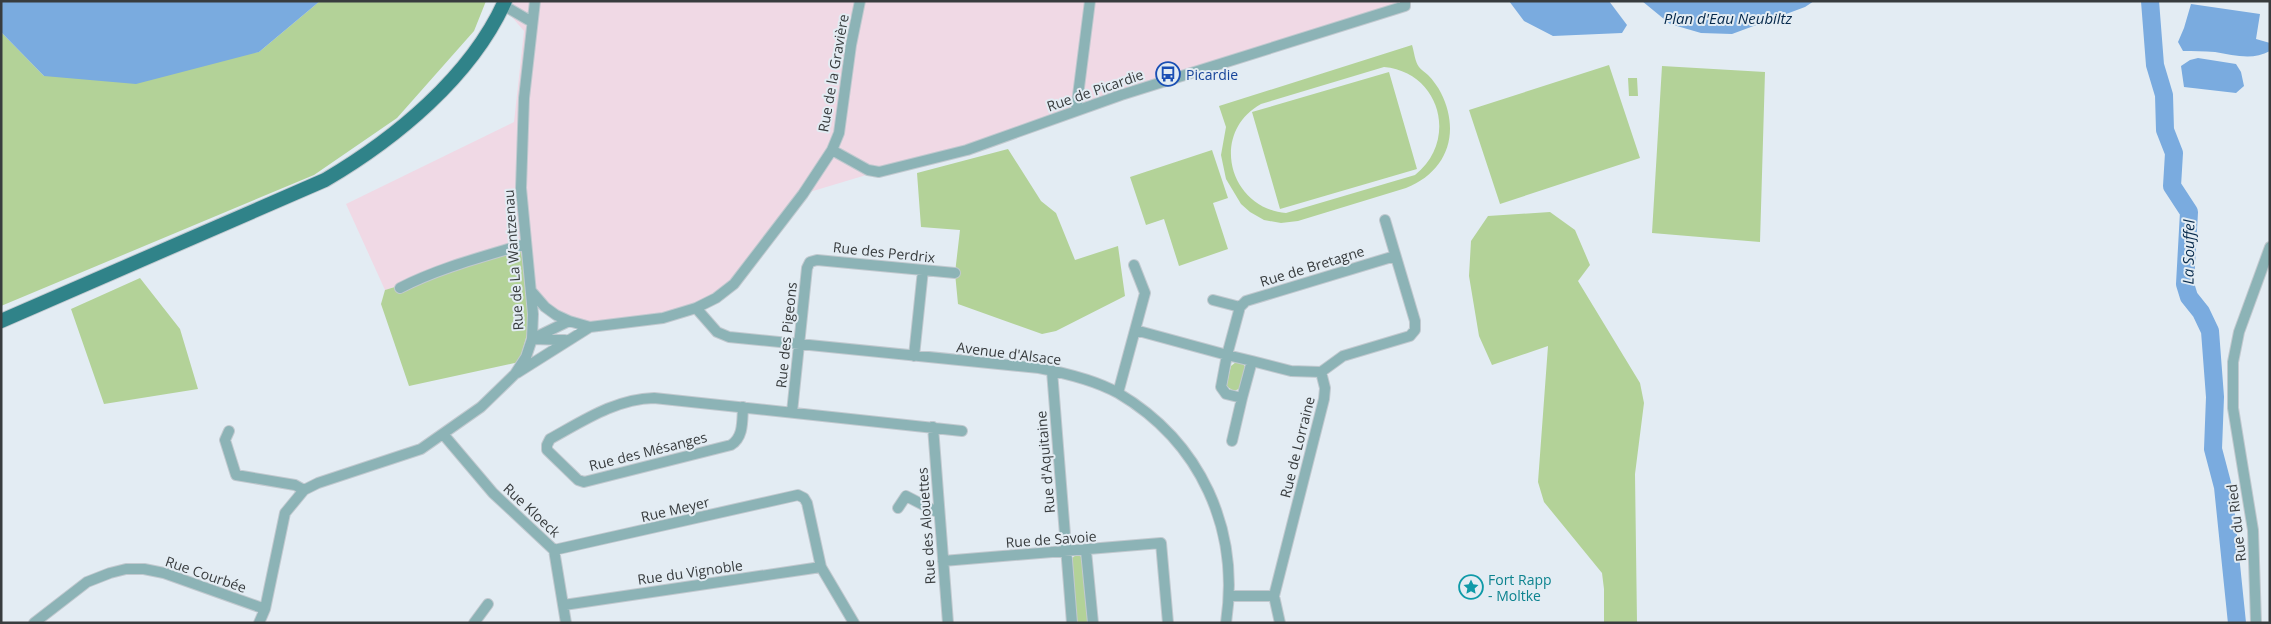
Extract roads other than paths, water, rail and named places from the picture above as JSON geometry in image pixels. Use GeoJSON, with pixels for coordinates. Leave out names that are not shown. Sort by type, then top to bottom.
{"type":"FeatureCollection","features":[{"type":"Feature","properties":{"kind":"main road"},"geometry":{"type":"LineString","coordinates":[[1,321],[325,180],[350,165],[386,140],[418,113],[461,69],[487,34],[504,3]]}},
{"type":"Feature","properties":{"kind":"street","name":"Rue de La Wantzenau"},"geometry":{"type":"LineString","coordinates":[[259,623],[265,609],[285,513],[304,490],[318,483],[411,453],[443,434],[481,406],[515,374],[526,357],[532,339],[532,292],[525,244],[521,179],[524,98],[535,1]]}},
{"type":"Feature","properties":{"kind":"street","name":"Rue de la Gravière"},"geometry":{"type":"LineString","coordinates":[[696,308],[716,298],[734,284],[803,194],[832,150],[839,133],[851,45],[860,1]]}},
{"type":"Feature","properties":{"kind":"street"},"geometry":{"type":"LineString","coordinates":[[1076,111],[1090,1]]}},
{"type":"Feature","properties":{"kind":"street"},"geometry":{"type":"LineString","coordinates":[[504,3],[532,22]]}},
{"type":"Feature","properties":{"kind":"street","name":"Rue de Picardie"},"geometry":{"type":"LineString","coordinates":[[879,172],[967,150],[1114,97],[1405,4]]}},
{"type":"Feature","properties":{"kind":"street","name":"Rue de la Gravière"},"geometry":{"type":"LineString","coordinates":[[832,150],[868,170],[879,172]]}},
{"type":"Feature","properties":{"kind":"street"},"geometry":{"type":"LineString","coordinates":[[1135,330],[1291,371],[1321,372],[1343,356],[1413,334],[1414,321],[1385,220]]}},
{"type":"Feature","properties":{"kind":"street"},"geometry":{"type":"LineString","coordinates":[[400,288],[420,277],[525,244]]}},
{"type":"Feature","properties":{"kind":"street","name":"Rue du Ried"},"geometry":{"type":"LineString","coordinates":[[2256,623],[2253,530],[2233,408],[2233,362],[2239,332],[2270,246]]}},
{"type":"Feature","properties":{"kind":"street","name":"Rue de Bretagne"},"geometry":{"type":"LineString","coordinates":[[1240,307],[1251,299],[1395,256]]}},
{"type":"Feature","properties":{"kind":"street","name":"Rue des Perdrix"},"geometry":{"type":"LineString","coordinates":[[810,262],[817,260],[955,273]]}},
{"type":"Feature","properties":{"kind":"street","name":"Rue des Pigeons"},"geometry":{"type":"LineString","coordinates":[[792,412],[807,268],[810,262]]}},
{"type":"Feature","properties":{"kind":"street"},"geometry":{"type":"LineString","coordinates":[[1118,393],[1145,293],[1134,265]]}},
{"type":"Feature","properties":{"kind":"street"},"geometry":{"type":"LineString","coordinates":[[914,356],[923,270]]}},
{"type":"Feature","properties":{"kind":"street"},"geometry":{"type":"LineString","coordinates":[[532,292],[545,307],[569,321],[590,326],[663,318],[696,308]]}},
{"type":"Feature","properties":{"kind":"street"},"geometry":{"type":"LineString","coordinates":[[1213,300],[1240,307],[1227,355],[1221,387],[1226,394],[1242,398]]}},
{"type":"Feature","properties":{"kind":"street","name":"Avenue d'Alsace"},"geometry":{"type":"LineString","coordinates":[[696,308],[711,327],[724,336],[1052,371],[1072,375],[1118,393],[1162,425],[1181,447],[1205,484],[1220,519],[1225,539],[1228,559],[1229,596],[1226,623]]}},
{"type":"Feature","properties":{"kind":"street"},"geometry":{"type":"LineString","coordinates":[[532,339],[569,321]]}},
{"type":"Feature","properties":{"kind":"street"},"geometry":{"type":"LineString","coordinates":[[515,374],[590,326]]}},
{"type":"Feature","properties":{"kind":"street"},"geometry":{"type":"LineString","coordinates":[[532,339],[568,340]]}},
{"type":"Feature","properties":{"kind":"street"},"geometry":{"type":"LineString","coordinates":[[1232,441],[1252,362]]}},
{"type":"Feature","properties":{"kind":"street","name":"Rue d'Aquitaine"},"geometry":{"type":"LineString","coordinates":[[1052,371],[1072,623]]}},
{"type":"Feature","properties":{"kind":"street","name":"Rue de Lorraine"},"geometry":{"type":"LineString","coordinates":[[1280,623],[1274,596],[1324,399],[1325,388],[1321,372]]}},
{"type":"Feature","properties":{"kind":"street","name":"Rue des Mésanges"},"geometry":{"type":"LineString","coordinates":[[743,407],[740,433],[736,442],[732,445],[584,482],[578,480],[547,450],[547,444],[550,439],[596,414],[626,401],[654,398],[743,407],[792,412],[933,427],[962,431]]}},
{"type":"Feature","properties":{"kind":"street","name":"Rue des Alouettes"},"geometry":{"type":"LineString","coordinates":[[933,427],[948,623]]}},
{"type":"Feature","properties":{"kind":"street"},"geometry":{"type":"LineString","coordinates":[[229,431],[225,440],[236,475],[295,485],[304,490]]}},
{"type":"Feature","properties":{"kind":"street","name":"Rue Kloeck"},"geometry":{"type":"LineString","coordinates":[[443,434],[493,493],[554,550],[566,623]]}},
{"type":"Feature","properties":{"kind":"street","name":"Rue Meyer"},"geometry":{"type":"LineString","coordinates":[[554,550],[793,496],[802,496],[807,503],[821,567]]}},
{"type":"Feature","properties":{"kind":"street"},"geometry":{"type":"LineString","coordinates":[[898,508],[906,496],[939,513]]}},
{"type":"Feature","properties":{"kind":"street","name":"Rue de Savoie"},"geometry":{"type":"LineString","coordinates":[[942,561],[1086,551],[1161,543],[1168,623]]}},
{"type":"Feature","properties":{"kind":"street"},"geometry":{"type":"LineString","coordinates":[[1086,551],[1093,623]]}},
{"type":"Feature","properties":{"kind":"street"},"geometry":{"type":"LineString","coordinates":[[821,567],[854,623]]}},
{"type":"Feature","properties":{"kind":"street","name":"Rue du Vignoble"},"geometry":{"type":"LineString","coordinates":[[564,605],[821,567]]}},
{"type":"Feature","properties":{"kind":"street","name":"Rue Courbée"},"geometry":{"type":"LineString","coordinates":[[39,622],[87,582],[126,569],[144,569],[164,573],[265,609]]}},
{"type":"Feature","properties":{"kind":"street"},"geometry":{"type":"LineString","coordinates":[[1229,596],[1274,596]]}},
{"type":"Feature","properties":{"kind":"street"},"geometry":{"type":"LineString","coordinates":[[474,623],[488,604]]}},
{"type":"Feature","properties":{"kind":"water"},"geometry":{"type":"Polygon","coordinates":[[[1,1],[320,1],[259,52],[136,84],[44,76],[1,32],[1,1]]]}},
{"type":"Feature","properties":{"kind":"water","name":"Plan d'Eau Neubiltz"},"geometry":{"type":"Polygon","coordinates":[[[1509,1],[1609,1],[1627,25],[1622,33],[1553,36],[1524,21],[1509,1]]]}},
{"type":"Feature","properties":{"kind":"water","name":"Plan d'Eau Neubiltz"},"geometry":{"type":"Polygon","coordinates":[[[1642,1],[1814,1],[1805,7],[1732,34],[1701,33],[1670,24],[1642,1]]]}},
{"type":"Feature","properties":{"kind":"water"},"geometry":{"type":"Polygon","coordinates":[[[2191,4],[2260,14],[2256,39],[2270,43],[2270,51],[2250,57],[2215,52],[2183,51],[2178,42],[2191,4]]]}},
{"type":"Feature","properties":{"kind":"water"},"geometry":{"type":"Polygon","coordinates":[[[2198,58],[2236,64],[2241,72],[2244,86],[2236,93],[2184,87],[2181,66],[2190,60],[2198,58]]]}},
{"type":"Feature","properties":{"kind":"waterway","name":"La Souffel"},"geometry":{"type":"LineString","coordinates":[[2150,1],[2155,65],[2164,95],[2165,130],[2174,153],[2172,186],[2189,212],[2185,284],[2189,297],[2201,312],[2210,331],[2215,397],[2213,449],[2223,487],[2237,623]]}},
{"type":"Feature","properties":{"kind":"place","name":"Picardie"},"geometry":{"type":"Point","coordinates":[1168,74]}},
{"type":"Feature","properties":{"kind":"place","name":"Fort Rapp - Moltke"},"geometry":{"type":"Point","coordinates":[1471,587]}}]}
